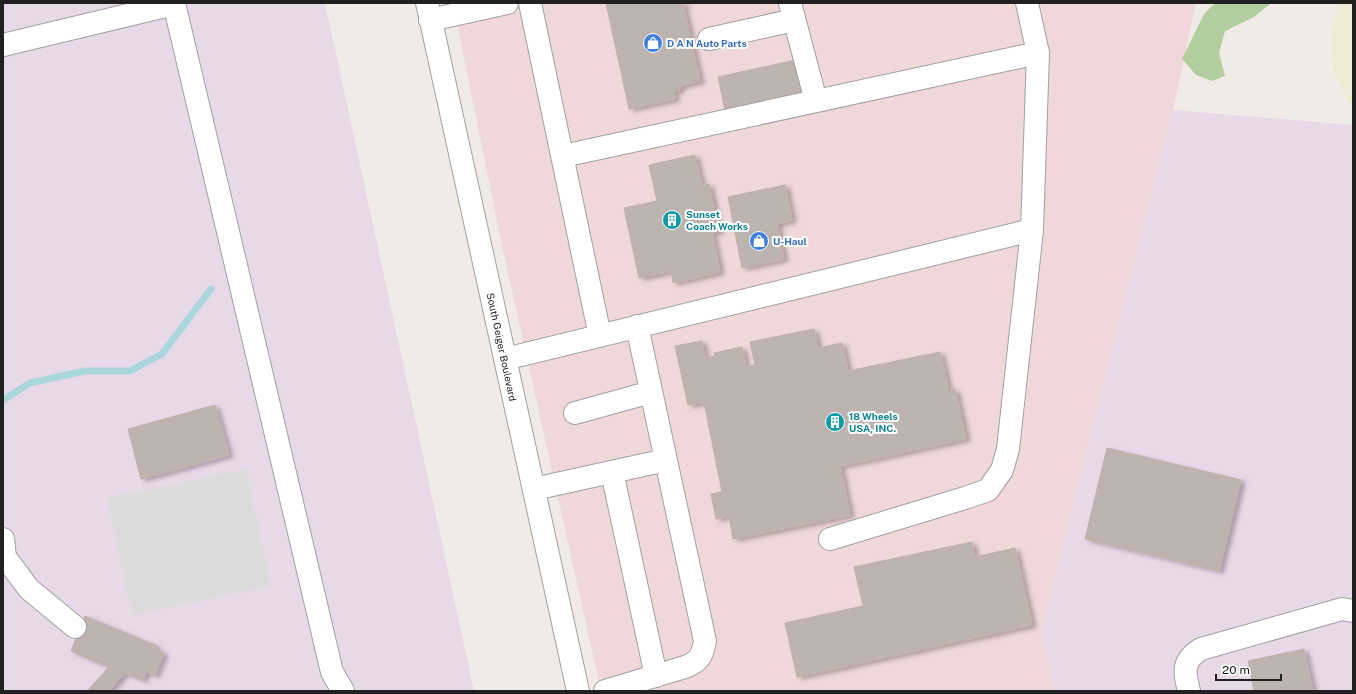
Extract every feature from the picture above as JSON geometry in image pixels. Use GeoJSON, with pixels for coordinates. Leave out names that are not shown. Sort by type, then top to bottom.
{"type":"FeatureCollection","features":[{"type":"Feature","properties":{"kind":"street"},"geometry":{"type":"LineString","coordinates":[[428,11],[507,3]]}},
{"type":"Feature","properties":{"kind":"street"},"geometry":{"type":"LineString","coordinates":[[530,3],[600,336]]}},
{"type":"Feature","properties":{"kind":"street"},"geometry":{"type":"LineString","coordinates":[[830,539],[988,490],[1002,470],[1008,449],[1032,230],[1038,53],[1027,3]]}},
{"type":"Feature","properties":{"kind":"street"},"geometry":{"type":"LineString","coordinates":[[3,46],[174,4],[332,672],[343,691]]}},
{"type":"Feature","properties":{"kind":"street","name":"South Geiger Boulevard"},"geometry":{"type":"LineString","coordinates":[[428,11],[578,691]]}},
{"type":"Feature","properties":{"kind":"street"},"geometry":{"type":"LineString","coordinates":[[709,39],[792,11],[816,101]]}},
{"type":"Feature","properties":{"kind":"street"},"geometry":{"type":"LineString","coordinates":[[562,156],[1038,53]]}},
{"type":"Feature","properties":{"kind":"street"},"geometry":{"type":"LineString","coordinates":[[505,359],[1032,230]]}},
{"type":"Feature","properties":{"kind":"street"},"geometry":{"type":"LineString","coordinates":[[605,691],[685,668],[695,663],[702,654],[705,641],[637,326]]}},
{"type":"Feature","properties":{"kind":"street"},"geometry":{"type":"LineString","coordinates":[[575,413],[651,392]]}},
{"type":"Feature","properties":{"kind":"street"},"geometry":{"type":"LineString","coordinates":[[534,489],[666,460]]}},
{"type":"Feature","properties":{"kind":"street"},"geometry":{"type":"LineString","coordinates":[[612,472],[656,676]]}},
{"type":"Feature","properties":{"kind":"street"},"geometry":{"type":"LineString","coordinates":[[4,552],[30,589],[75,628]]}},
{"type":"Feature","properties":{"kind":"street"},"geometry":{"type":"LineString","coordinates":[[1189,691],[1185,667],[1192,655],[1201,649],[1342,609],[1353,611]]}},
{"type":"Feature","properties":{"kind":"shaded area"},"geometry":{"type":"Polygon","coordinates":[[[3,3],[325,3],[474,691],[3,691],[3,3]]]}},
{"type":"Feature","properties":{"kind":"shaded area"},"geometry":{"type":"Polygon","coordinates":[[[453,3],[1196,3],[1173,110],[1042,630],[1055,691],[601,691],[502,246],[453,3]]]}},
{"type":"Feature","properties":{"kind":"shaded area"},"geometry":{"type":"Polygon","coordinates":[[[1338,3],[1353,3],[1353,111],[1334,71],[1332,37],[1338,3]]]}},
{"type":"Feature","properties":{"kind":"shaded area"},"geometry":{"type":"Polygon","coordinates":[[[1173,110],[1353,125],[1353,691],[1055,691],[1042,630],[1173,110]]]}},
{"type":"Feature","properties":{"kind":"shaded area"},"geometry":{"type":"Polygon","coordinates":[[[246,469],[271,586],[132,615],[107,498],[246,469]]]}},
{"type":"Feature","properties":{"kind":"green space"},"geometry":{"type":"Polygon","coordinates":[[[1215,3],[1271,3],[1254,17],[1225,31],[1219,53],[1225,76],[1212,81],[1196,75],[1182,59],[1204,14],[1215,3]]]}},
{"type":"Feature","properties":{"kind":"building","name":"D A N Auto Parts"},"geometry":{"type":"Polygon","coordinates":[[[606,3],[688,3],[683,4],[700,81],[680,86],[680,90],[674,91],[675,99],[629,109],[606,3]]]}},
{"type":"Feature","properties":{"kind":"building"},"geometry":{"type":"Polygon","coordinates":[[[796,60],[803,93],[725,110],[718,77],[796,60]]]}},
{"type":"Feature","properties":{"kind":"building","name":"Sunset Coach Works"},"geometry":{"type":"Polygon","coordinates":[[[695,155],[702,186],[709,184],[719,231],[712,233],[720,272],[673,283],[671,271],[639,278],[624,208],[657,201],[649,165],[695,155]]]}},
{"type":"Feature","properties":{"kind":"building","name":"U-Haul"},"geometry":{"type":"Polygon","coordinates":[[[785,185],[792,220],[777,224],[784,259],[742,268],[728,197],[785,185]]]}},
{"type":"Feature","properties":{"kind":"building","name":"18 Wheels USA, INC."},"geometry":{"type":"Polygon","coordinates":[[[814,329],[818,348],[842,343],[848,371],[940,352],[949,391],[955,389],[966,439],[840,466],[850,515],[733,539],[729,516],[716,519],[711,494],[722,492],[704,402],[688,405],[675,346],[702,341],[705,358],[715,356],[714,353],[742,347],[746,367],[755,365],[750,342],[814,329]]]}},
{"type":"Feature","properties":{"kind":"building"},"geometry":{"type":"Polygon","coordinates":[[[215,405],[229,455],[141,479],[128,429],[215,405]]]}},
{"type":"Feature","properties":{"kind":"building"},"geometry":{"type":"Polygon","coordinates":[[[1107,448],[1241,480],[1219,571],[1085,539],[1107,448]]]}},
{"type":"Feature","properties":{"kind":"building"},"geometry":{"type":"Polygon","coordinates":[[[972,542],[975,557],[1015,548],[1032,625],[797,677],[785,623],[863,606],[854,567],[972,542]]]}},
{"type":"Feature","properties":{"kind":"building"},"geometry":{"type":"Polygon","coordinates":[[[85,616],[157,646],[155,649],[164,653],[155,675],[146,672],[143,680],[125,673],[109,691],[87,691],[109,667],[71,651],[85,616]]]}},
{"type":"Feature","properties":{"kind":"building"},"geometry":{"type":"Polygon","coordinates":[[[1304,649],[1313,691],[1254,691],[1248,661],[1304,649]]]}},
{"type":"Feature","properties":{"kind":"waterway"},"geometry":{"type":"LineString","coordinates":[[3,400],[30,383],[85,371],[130,371],[162,354],[211,289]]}},
{"type":"Feature","properties":{"kind":"place","name":"D A N Auto Parts"},"geometry":{"type":"Point","coordinates":[653,43]}},
{"type":"Feature","properties":{"kind":"place","name":"Sunset Coach Works"},"geometry":{"type":"Point","coordinates":[672,220]}},
{"type":"Feature","properties":{"kind":"place","name":"U-Haul"},"geometry":{"type":"Point","coordinates":[759,241]}},
{"type":"Feature","properties":{"kind":"place","name":"18 Wheels USA, INC."},"geometry":{"type":"Point","coordinates":[835,422]}}]}
